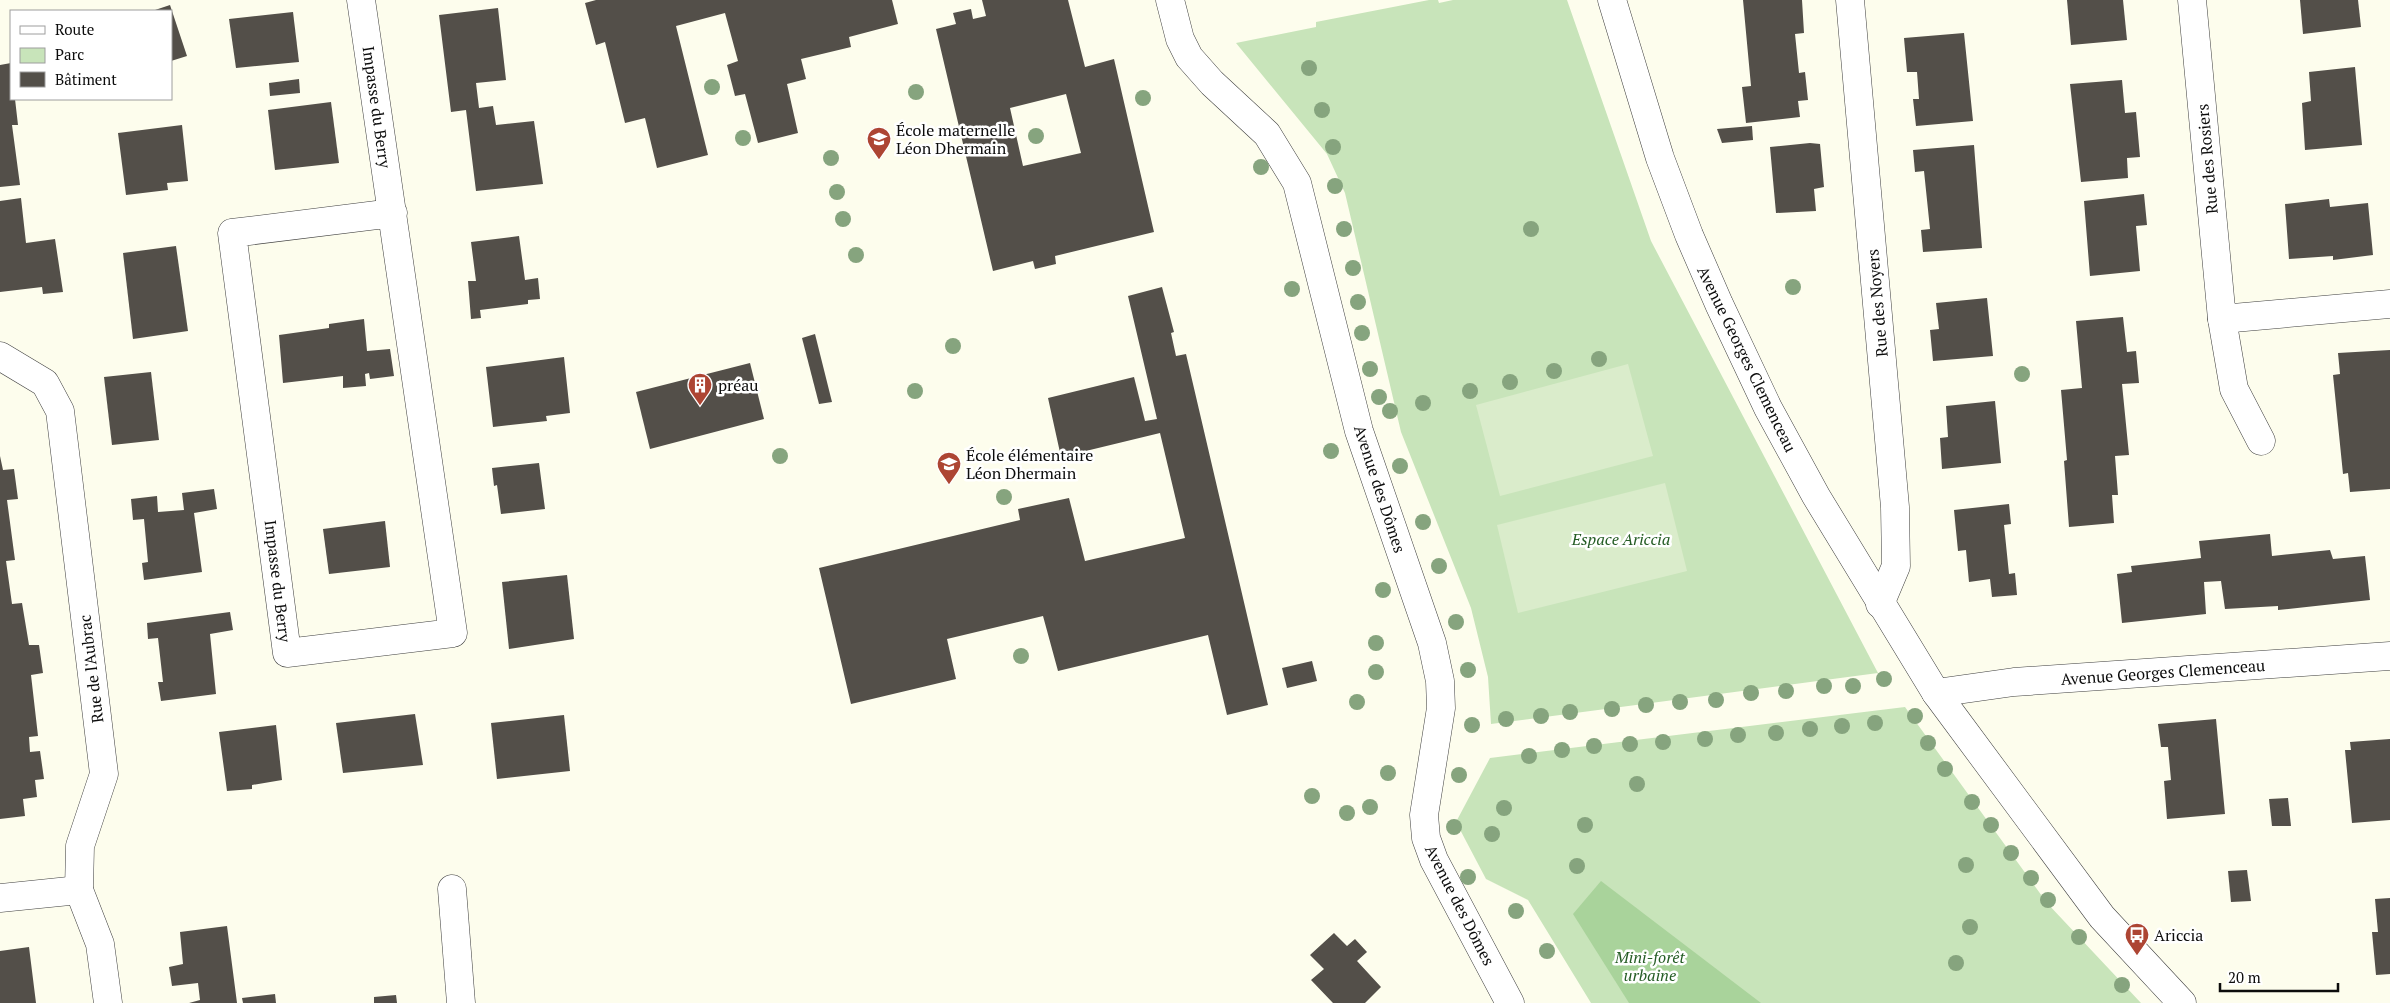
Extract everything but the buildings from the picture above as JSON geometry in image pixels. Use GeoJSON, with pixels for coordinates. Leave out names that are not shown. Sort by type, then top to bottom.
{"type":"FeatureCollection","features":[{"type":"Feature","properties":{"kind":"street","name":"Impasse du Berry"},"geometry":{"type":"LineString","coordinates":[[361,0],[393,213],[452,632],[287,653],[232,233],[393,213]]}},
{"type":"Feature","properties":{"kind":"street","name":"Avenue des Dômes"},"geometry":{"type":"LineString","coordinates":[[1170,0],[1180,39],[1189,57],[1212,83],[1266,134],[1283,157],[1297,183],[1359,431],[1432,643],[1440,681],[1441,708],[1424,815],[1426,838],[1434,860],[1510,1003]]}},
{"type":"Feature","properties":{"kind":"street","name":"Avenue Georges Clemenceau"},"geometry":{"type":"LineString","coordinates":[[1612,0],[1660,158],[1719,304],[1768,408],[1807,480],[1880,604],[1936,693],[2102,917],[2182,1003]]}},
{"type":"Feature","properties":{"kind":"street","name":"Rue des Noyers"},"geometry":{"type":"LineString","coordinates":[[1850,0],[1895,507],[1896,566],[1880,604]]}},
{"type":"Feature","properties":{"kind":"street","name":"Rue des Rosiers"},"geometry":{"type":"LineString","coordinates":[[2192,0],[2222,319],[2234,389],[2261,440]]}},
{"type":"Feature","properties":{"kind":"street"},"geometry":{"type":"LineString","coordinates":[[2222,319],[2390,304]]}},
{"type":"Feature","properties":{"kind":"street","name":"Rue de l'Aubrac"},"geometry":{"type":"LineString","coordinates":[[0,356],[45,384],[60,411],[104,774],[80,846],[79,890],[100,944],[108,1003]]}},
{"type":"Feature","properties":{"kind":"street","name":"Avenue Georges Clemenceau"},"geometry":{"type":"LineString","coordinates":[[1936,693],[2014,682],[2390,656]]}},
{"type":"Feature","properties":{"kind":"street"},"geometry":{"type":"LineString","coordinates":[[452,889],[461,1003]]}},
{"type":"Feature","properties":{"kind":"street"},"geometry":{"type":"LineString","coordinates":[[0,898],[79,890]]}},
{"type":"Feature","properties":{"kind":"green space","name":"Espace Ariccia"},"geometry":{"type":"Polygon","coordinates":[[[1429,0],[1438,0],[1439,3],[1453,0],[1567,0],[1651,241],[1878,673],[1491,724],[1488,677],[1471,608],[1401,432],[1345,193],[1327,154],[1236,43],[1316,27],[1316,22],[1429,0]]]}},
{"type":"Feature","properties":{"kind":"green space"},"geometry":{"type":"Polygon","coordinates":[[[1628,364],[1653,456],[1500,496],[1476,405],[1628,364]]]}},
{"type":"Feature","properties":{"kind":"green space"},"geometry":{"type":"Polygon","coordinates":[[[1665,483],[1687,571],[1518,613],[1497,525],[1665,483]]]}},
{"type":"Feature","properties":{"kind":"green space"},"geometry":{"type":"Polygon","coordinates":[[[1905,707],[2047,903],[2141,1003],[1591,1003],[1528,900],[1486,879],[1456,822],[1490,758],[1905,707]]]}},
{"type":"Feature","properties":{"kind":"green space","name":"Mini-forêt urbaine"},"geometry":{"type":"Polygon","coordinates":[[[1601,881],[1761,1003],[1629,1003],[1573,914],[1601,881]]]}},
{"type":"Feature","properties":{"kind":"place","name":"École maternelle Léon Dhermain"},"geometry":{"type":"Point","coordinates":[879,160]}},
{"type":"Feature","properties":{"kind":"place","name":"préau"},"geometry":{"type":"Point","coordinates":[700,406]}},
{"type":"Feature","properties":{"kind":"place","name":"École élémentaire Léon Dhermain"},"geometry":{"type":"Point","coordinates":[949,485]}},
{"type":"Feature","properties":{"kind":"place","name":"Ariccia"},"geometry":{"type":"Point","coordinates":[2137,956]}}]}
